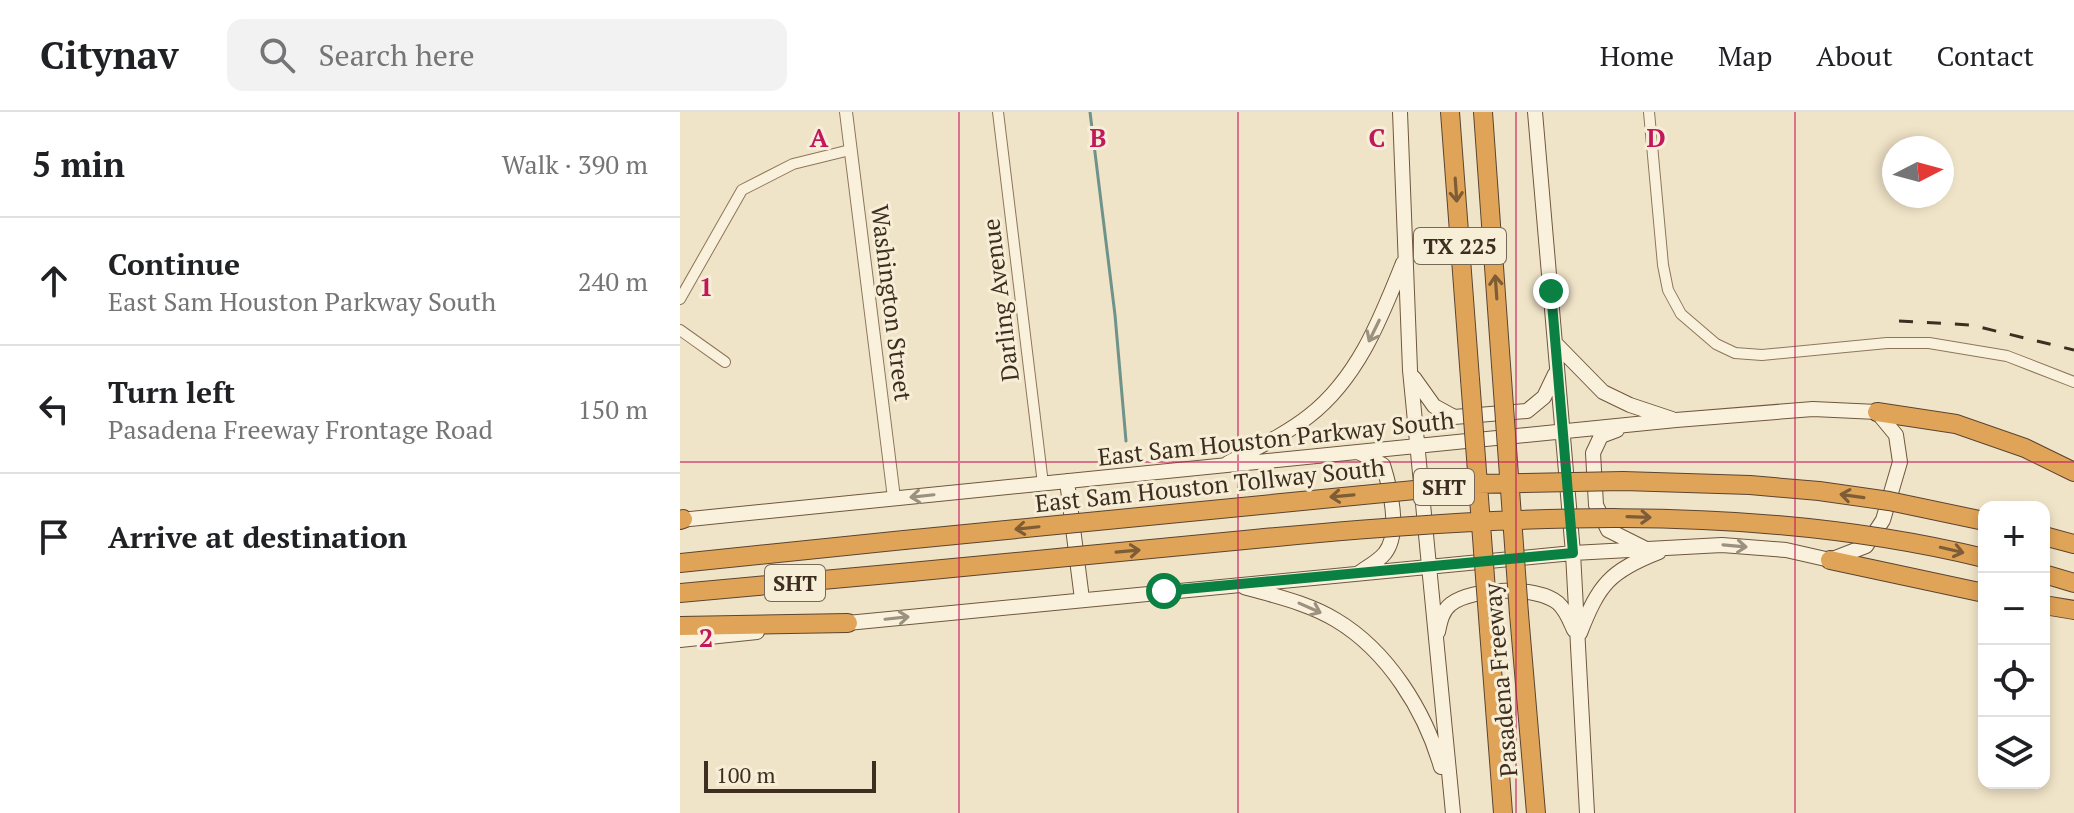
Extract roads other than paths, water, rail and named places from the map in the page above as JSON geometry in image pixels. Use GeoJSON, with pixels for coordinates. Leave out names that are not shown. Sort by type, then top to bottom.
{"type":"FeatureCollection","features":[{"type":"Feature","properties":{"kind":"highway","name":"Pasadena Freeway"},"geometry":{"type":"LineString","coordinates":[[1450,112],[1503,813]]}},
{"type":"Feature","properties":{"kind":"highway","name":"Pasadena Freeway"},"geometry":{"type":"LineString","coordinates":[[1483,112],[1536,813]]}},
{"type":"Feature","properties":{"kind":"highway"},"geometry":{"type":"LineString","coordinates":[[1877,412],[1956,424],[2025,448],[2074,472]]}},
{"type":"Feature","properties":{"kind":"highway","name":"East Sam Houston Tollway South"},"geometry":{"type":"LineString","coordinates":[[680,563],[1476,484],[1609,481],[1750,485],[1889,501],[1978,520]]}},
{"type":"Feature","properties":{"kind":"highway","name":"SHT"},"geometry":{"type":"LineString","coordinates":[[680,593],[1479,521],[1623,517],[1747,522],[1884,537],[1978,557]]}},
{"type":"Feature","properties":{"kind":"highway"},"geometry":{"type":"LineString","coordinates":[[2050,538],[2074,544]]}},
{"type":"Feature","properties":{"kind":"highway"},"geometry":{"type":"LineString","coordinates":[[1830,560],[1978,592]]}},
{"type":"Feature","properties":{"kind":"highway"},"geometry":{"type":"LineString","coordinates":[[2050,576],[2074,583]]}},
{"type":"Feature","properties":{"kind":"highway"},"geometry":{"type":"LineString","coordinates":[[2050,606],[2074,610]]}},
{"type":"Feature","properties":{"kind":"highway"},"geometry":{"type":"LineString","coordinates":[[680,626],[848,623]]}},
{"type":"Feature","properties":{"kind":"main road"},"geometry":{"type":"LineString","coordinates":[[1400,112],[1410,370],[1452,809]]}},
{"type":"Feature","properties":{"kind":"main road"},"geometry":{"type":"LineString","coordinates":[[1535,112],[1573,553],[1587,813]]}},
{"type":"Feature","properties":{"kind":"main road"},"geometry":{"type":"LineString","coordinates":[[1222,466],[1312,414],[1338,387],[1364,352],[1405,259]]}},
{"type":"Feature","properties":{"kind":"main road"},"geometry":{"type":"LineString","coordinates":[[1556,344],[1603,392],[1630,405],[1676,420]]}},
{"type":"Feature","properties":{"kind":"main road"},"geometry":{"type":"LineString","coordinates":[[1410,370],[1434,406],[1454,417],[1527,411],[1544,397],[1557,367]]}},
{"type":"Feature","properties":{"kind":"main road","name":"East Sam Houston Parkway South"},"geometry":{"type":"LineString","coordinates":[[681,520],[1676,420],[1813,409],[1877,412]]}},
{"type":"Feature","properties":{"kind":"main road"},"geometry":{"type":"LineString","coordinates":[[680,640],[1573,553],[1722,545],[1786,550],[1830,560],[1866,546],[1883,520],[1900,462],[1896,435],[1877,412]]}},
{"type":"Feature","properties":{"kind":"main road"},"geometry":{"type":"LineString","coordinates":[[1628,426],[1601,436],[1593,453],[1596,505],[1608,530],[1646,549]]}},
{"type":"Feature","properties":{"kind":"main road"},"geometry":{"type":"LineString","coordinates":[[1359,573],[1385,553],[1392,539],[1391,492],[1383,465],[1360,453]]}},
{"type":"Feature","properties":{"kind":"main road"},"geometry":{"type":"LineString","coordinates":[[1067,481],[1082,599]]}},
{"type":"Feature","properties":{"kind":"main road"},"geometry":{"type":"LineString","coordinates":[[1578,637],[1593,600],[1610,578],[1626,565],[1669,548]]}},
{"type":"Feature","properties":{"kind":"main road"},"geometry":{"type":"LineString","coordinates":[[1236,584],[1301,603],[1337,621],[1368,644],[1393,671],[1432,734],[1452,809]]}},
{"type":"Feature","properties":{"kind":"main road"},"geometry":{"type":"LineString","coordinates":[[1435,647],[1441,618],[1449,605],[1483,591],[1540,595],[1553,599],[1564,609],[1578,637]]}},
{"type":"Feature","properties":{"kind":"street","name":"Washington Street"},"geometry":{"type":"LineString","coordinates":[[846,112],[894,498]]}},
{"type":"Feature","properties":{"kind":"street","name":"Darling Avenue"},"geometry":{"type":"LineString","coordinates":[[998,112],[1043,484]]}},
{"type":"Feature","properties":{"kind":"street"},"geometry":{"type":"LineString","coordinates":[[1649,112],[1668,290],[1681,314],[1716,344],[1735,353],[1762,355],[1887,343],[1929,343],[2007,356],[2074,382]]}},
{"type":"Feature","properties":{"kind":"street"},"geometry":{"type":"LineString","coordinates":[[680,299],[742,190],[793,164],[850,150]]}},
{"type":"Feature","properties":{"kind":"street"},"geometry":{"type":"LineString","coordinates":[[680,330],[725,362]]}},
{"type":"Feature","properties":{"kind":"waterway"},"geometry":{"type":"LineString","coordinates":[[1090,112],[1115,315],[1126,441]]}},
{"type":"Feature","properties":{"kind":"railway"},"geometry":{"type":"LineString","coordinates":[[1899,321],[1971,325],[2074,350]]}}]}
